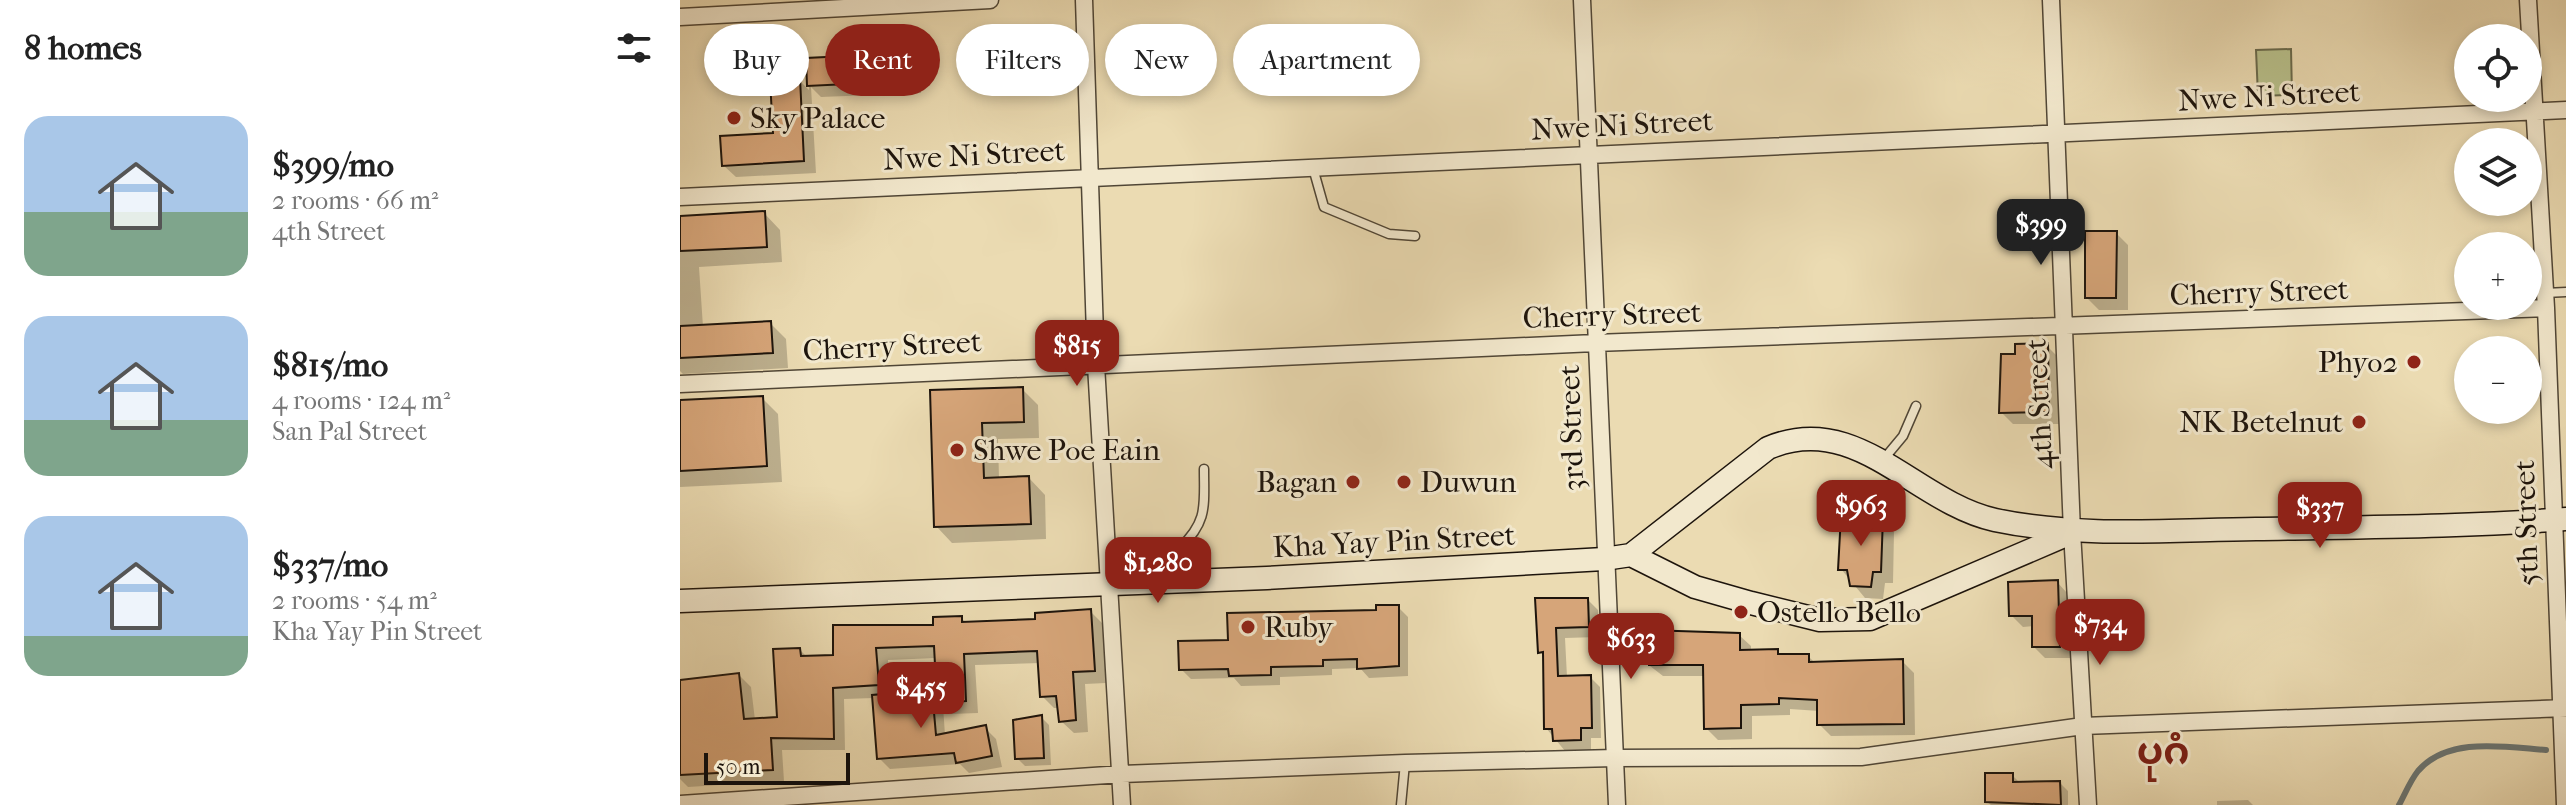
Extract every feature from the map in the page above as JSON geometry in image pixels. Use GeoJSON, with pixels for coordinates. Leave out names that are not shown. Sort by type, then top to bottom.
{"type":"FeatureCollection","features":[{"type":"Feature","properties":{"kind":"street"},"geometry":{"type":"LineString","coordinates":[[680,17],[990,0]]}},
{"type":"Feature","properties":{"kind":"street"},"geometry":{"type":"LineString","coordinates":[[1084,0],[1096,365],[1122,805]]}},
{"type":"Feature","properties":{"kind":"street","name":"3rd Street"},"geometry":{"type":"LineString","coordinates":[[1582,0],[1617,805]]}},
{"type":"Feature","properties":{"kind":"street","name":"4th Street"},"geometry":{"type":"LineString","coordinates":[[2051,0],[2072,532],[2088,805]]}},
{"type":"Feature","properties":{"kind":"street","name":"5th Street"},"geometry":{"type":"LineString","coordinates":[[2528,0],[2529,24]]}},
{"type":"Feature","properties":{"kind":"street","name":"Nwe Ni Street"},"geometry":{"type":"LineString","coordinates":[[2542,110],[2566,110]]}},
{"type":"Feature","properties":{"kind":"street","name":"Nwe Ni Street"},"geometry":{"type":"LineString","coordinates":[[680,197],[2058,132],[2233,127],[2498,112]]}},
{"type":"Feature","properties":{"kind":"street","name":"5th Street"},"geometry":{"type":"LineString","coordinates":[[2533,112],[2560,520],[2565,805]]}},
{"type":"Feature","properties":{"kind":"street","name":"Cherry Street"},"geometry":{"type":"LineString","coordinates":[[680,384],[1595,343],[2063,328],[2546,300]]}},
{"type":"Feature","properties":{"kind":"street","name":"Kha Yay Pin Street"},"geometry":{"type":"LineString","coordinates":[[680,601],[1177,582],[1604,559],[1631,555],[1768,448],[1789,439],[1830,439],[1883,461],[1929,494],[1988,518],[2072,532],[2560,520]]}},
{"type":"Feature","properties":{"kind":"street","name":"Kha Yay Pin Street"},"geometry":{"type":"LineString","coordinates":[[1631,555],[1695,587],[1762,606],[1820,620],[1870,619],[2072,532]]}},
{"type":"Feature","properties":{"kind":"street"},"geometry":{"type":"LineString","coordinates":[[680,804],[1122,774],[1615,758],[1861,757],[2083,726],[2564,708]]}},
{"type":"Feature","properties":{"kind":"lane"},"geometry":{"type":"LineString","coordinates":[[1313,168],[1324,207],[1389,234],[1415,236]]}},
{"type":"Feature","properties":{"kind":"lane"},"geometry":{"type":"LineString","coordinates":[[2546,300],[2566,292]]}},
{"type":"Feature","properties":{"kind":"lane"},"geometry":{"type":"LineString","coordinates":[[1883,461],[1903,436],[1916,406]]}},
{"type":"Feature","properties":{"kind":"lane"},"geometry":{"type":"LineString","coordinates":[[1177,582],[1180,548],[1197,532],[1203,519],[1204,469]]}},
{"type":"Feature","properties":{"kind":"lane"},"geometry":{"type":"LineString","coordinates":[[1401,805],[1405,763]]}},
{"type":"Feature","properties":{"kind":"green space"},"geometry":{"type":"Polygon","coordinates":[[[2291,49],[2292,95],[2258,96],[2256,50],[2291,49]]]}},
{"type":"Feature","properties":{"kind":"building"},"geometry":{"type":"Polygon","coordinates":[[[825,57],[825,85],[809,86],[809,58],[825,57]]]}},
{"type":"Feature","properties":{"kind":"building"},"geometry":{"type":"Polygon","coordinates":[[[771,96],[801,96],[804,161],[722,166],[720,136],[773,133],[771,96]]]}},
{"type":"Feature","properties":{"kind":"building"},"geometry":{"type":"Polygon","coordinates":[[[765,211],[767,247],[680,251],[680,216],[765,211]]]}},
{"type":"Feature","properties":{"kind":"building"},"geometry":{"type":"Polygon","coordinates":[[[2085,231],[2117,231],[2116,298],[2085,298],[2085,231]]]}},
{"type":"Feature","properties":{"kind":"building"},"geometry":{"type":"Polygon","coordinates":[[[771,321],[773,353],[680,358],[680,326],[771,321]]]}},
{"type":"Feature","properties":{"kind":"building"},"geometry":{"type":"Polygon","coordinates":[[[2048,343],[2049,412],[1999,413],[2001,354],[2015,354],[2015,344],[2048,343]]]}},
{"type":"Feature","properties":{"kind":"building","name":"Shwe Poe Eain"},"geometry":{"type":"Polygon","coordinates":[[[1023,387],[1024,422],[982,423],[984,478],[1029,476],[1031,524],[934,527],[930,390],[1023,387]]]}},
{"type":"Feature","properties":{"kind":"building"},"geometry":{"type":"Polygon","coordinates":[[[763,396],[767,466],[680,471],[680,400],[763,396]]]}},
{"type":"Feature","properties":{"kind":"building"},"geometry":{"type":"Polygon","coordinates":[[[1841,515],[1883,517],[1881,572],[1873,572],[1871,587],[1850,586],[1847,570],[1838,570],[1841,515]]]}},
{"type":"Feature","properties":{"kind":"building"},"geometry":{"type":"Polygon","coordinates":[[[2058,580],[2060,647],[2032,647],[2032,616],[2009,616],[2008,582],[2058,580]]]}},
{"type":"Feature","properties":{"kind":"building"},"geometry":{"type":"Polygon","coordinates":[[[1535,598],[1588,598],[1589,627],[1556,628],[1558,676],[1591,675],[1592,728],[1581,728],[1581,740],[1553,741],[1552,729],[1544,729],[1543,652],[1538,653],[1535,598]]]}},
{"type":"Feature","properties":{"kind":"building"},"geometry":{"type":"Polygon","coordinates":[[[1376,605],[1399,605],[1399,666],[1357,669],[1357,659],[1323,660],[1323,666],[1271,667],[1271,675],[1229,676],[1228,669],[1179,670],[1178,641],[1228,640],[1227,613],[1376,610],[1376,605]]]}},
{"type":"Feature","properties":{"kind":"building"},"geometry":{"type":"Polygon","coordinates":[[[1091,609],[1095,671],[1073,672],[1076,720],[1059,722],[1056,696],[1040,697],[1037,651],[964,654],[966,701],[937,703],[934,646],[876,648],[879,685],[833,688],[834,739],[771,738],[773,770],[680,775],[680,680],[739,673],[744,719],[777,717],[773,649],[800,648],[801,656],[833,655],[833,625],[933,625],[933,617],[962,616],[962,622],[1035,619],[1035,613],[1091,609]]]}},
{"type":"Feature","properties":{"kind":"building"},"geometry":{"type":"Polygon","coordinates":[[[1646,630],[1740,633],[1740,650],[1778,649],[1778,654],[1809,654],[1809,662],[1903,659],[1904,724],[1817,725],[1817,700],[1779,698],[1779,704],[1741,705],[1741,728],[1704,729],[1703,665],[1649,665],[1649,659],[1639,659],[1639,637],[1646,637],[1646,630]]]}},
{"type":"Feature","properties":{"kind":"building"},"geometry":{"type":"Polygon","coordinates":[[[932,690],[936,735],[986,725],[992,756],[956,763],[954,753],[877,759],[872,695],[932,690]]]}},
{"type":"Feature","properties":{"kind":"building"},"geometry":{"type":"Polygon","coordinates":[[[1042,715],[1044,758],[1015,759],[1013,720],[1042,715]]]}},
{"type":"Feature","properties":{"kind":"building"},"geometry":{"type":"Polygon","coordinates":[[[1985,773],[2013,773],[2013,782],[2060,781],[2061,805],[1985,802],[1985,773]]]}},
{"type":"Feature","properties":{"kind":"waterway"},"geometry":{"type":"LineString","coordinates":[[2399,805],[2418,771],[2430,760],[2445,753],[2478,746],[2546,750]]}},
{"type":"Feature","properties":{"kind":"place","name":"Sky Palace"},"geometry":{"type":"Point","coordinates":[734,118]}},
{"type":"Feature","properties":{"kind":"place","name":"Phyo2"},"geometry":{"type":"Point","coordinates":[2414,362]}},
{"type":"Feature","properties":{"kind":"place","name":"NK Betelnut"},"geometry":{"type":"Point","coordinates":[2359,422]}},
{"type":"Feature","properties":{"kind":"place","name":"Shwe Poe Eain"},"geometry":{"type":"Point","coordinates":[957,450]}},
{"type":"Feature","properties":{"kind":"place","name":"Bagan"},"geometry":{"type":"Point","coordinates":[1353,482]}},
{"type":"Feature","properties":{"kind":"place","name":"Duwun"},"geometry":{"type":"Point","coordinates":[1404,482]}},
{"type":"Feature","properties":{"kind":"place","name":"Ostello Bello"},"geometry":{"type":"Point","coordinates":[1741,612]}},
{"type":"Feature","properties":{"kind":"place","name":"Ruby"},"geometry":{"type":"Point","coordinates":[1248,627]}},
{"type":"Feature","properties":{"kind":"district","name":"ပုဂံ"},"geometry":{"type":"Point","coordinates":[2163,751]}}]}
